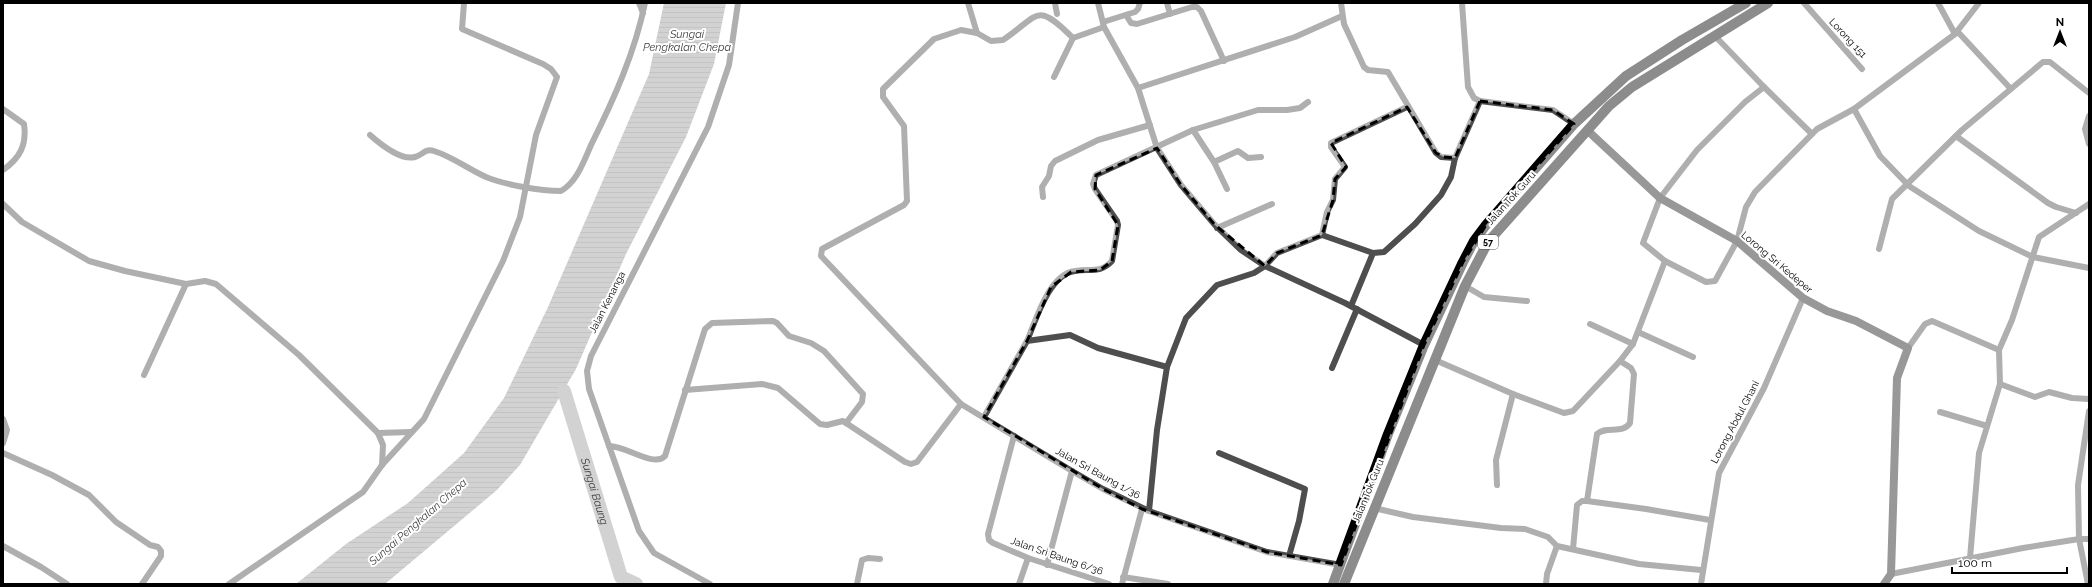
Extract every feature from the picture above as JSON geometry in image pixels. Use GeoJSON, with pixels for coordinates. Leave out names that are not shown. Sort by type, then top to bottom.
{"type":"FeatureCollection","features":[{"type":"Feature","properties":{"kind":"main road","name":"Jalan Tok Guru"},"geometry":{"type":"LineString","coordinates":[[1333,584],[1388,434],[1413,376],[1424,345],[1474,241],[1486,225],[1574,124],[1626,76],[1682,40],[1746,3]]}},
{"type":"Feature","properties":{"kind":"main road","name":"Jalan Tok Guru"},"geometry":{"type":"LineString","coordinates":[[1344,584],[1466,286],[1488,242],[1609,106],[1632,87],[1768,3]]}},
{"type":"Feature","properties":{"kind":"main road"},"geometry":{"type":"LineString","coordinates":[[1413,376],[1426,381]]}},
{"type":"Feature","properties":{"kind":"street"},"geometry":{"type":"LineString","coordinates":[[229,584],[363,492],[382,465],[424,419],[496,275],[520,217],[536,135],[557,77],[551,68],[513,53],[462,29],[464,3]]}},
{"type":"Feature","properties":{"kind":"street"},"geometry":{"type":"LineString","coordinates":[[639,3],[643,13]]}},
{"type":"Feature","properties":{"kind":"street"},"geometry":{"type":"LineString","coordinates":[[370,135],[385,148],[407,157],[413,158],[427,150],[431,150],[449,156],[485,177],[505,183],[561,191],[574,180],[610,108],[630,56],[645,3]]}},
{"type":"Feature","properties":{"kind":"street","name":"Jalan Kenanga"},"geometry":{"type":"LineString","coordinates":[[710,584],[654,554],[639,531],[589,389],[588,363],[708,127],[729,65],[738,3]]}},
{"type":"Feature","properties":{"kind":"street"},"geometry":{"type":"LineString","coordinates":[[968,3],[976,33],[991,41],[1003,40],[1034,9]]}},
{"type":"Feature","properties":{"kind":"street"},"geometry":{"type":"LineString","coordinates":[[1055,3],[1057,14]]}},
{"type":"Feature","properties":{"kind":"street"},"geometry":{"type":"LineString","coordinates":[[1098,3],[1103,24],[1138,88],[1157,148],[1181,185],[1218,228],[1241,250],[1265,266],[1354,308],[1424,345]]}},
{"type":"Feature","properties":{"kind":"street"},"geometry":{"type":"LineString","coordinates":[[1054,77],[1073,38],[1103,24],[1137,11],[1140,3]]}},
{"type":"Feature","properties":{"kind":"street"},"geometry":{"type":"LineString","coordinates":[[1167,3],[1170,14]]}},
{"type":"Feature","properties":{"kind":"street"},"geometry":{"type":"LineString","coordinates":[[1341,3],[1342,16],[1364,68],[1388,72],[1407,107],[1438,156],[1455,158]]}},
{"type":"Feature","properties":{"kind":"street"},"geometry":{"type":"LineString","coordinates":[[1462,3],[1468,87],[1474,98],[1480,101],[1555,110],[1574,124]]}},
{"type":"Feature","properties":{"kind":"street","name":"Lorong 151"},"geometry":{"type":"LineString","coordinates":[[1804,3],[1862,68]]}},
{"type":"Feature","properties":{"kind":"street"},"geometry":{"type":"LineString","coordinates":[[1938,3],[1956,32],[2010,88]]}},
{"type":"Feature","properties":{"kind":"street"},"geometry":{"type":"LineString","coordinates":[[1764,87],[1745,102],[1696,150],[1660,198],[1643,243],[1665,261],[1706,282],[1712,283],[1717,279],[1738,241],[1746,207],[1751,198],[1812,134],[1817,129],[1854,109],[1956,32],[1978,3]]}},
{"type":"Feature","properties":{"kind":"street"},"geometry":{"type":"LineString","coordinates":[[1048,6],[1057,14],[1073,38]]}},
{"type":"Feature","properties":{"kind":"street"},"geometry":{"type":"LineString","coordinates":[[1126,15],[1131,23],[1135,24],[1192,7],[1200,8],[1224,61]]}},
{"type":"Feature","properties":{"kind":"street"},"geometry":{"type":"LineString","coordinates":[[1138,88],[1295,37],[1342,16]]}},
{"type":"Feature","properties":{"kind":"street","name":"Jalan Sri Baung 1/36"},"geometry":{"type":"LineString","coordinates":[[976,33],[959,30],[932,40],[883,89],[883,97],[904,126],[907,201],[904,205],[822,249],[821,256],[961,404],[1072,471],[1145,510],[1266,552],[1341,565]]}},
{"type":"Feature","properties":{"kind":"street"},"geometry":{"type":"LineString","coordinates":[[1714,36],[1812,134]]}},
{"type":"Feature","properties":{"kind":"street"},"geometry":{"type":"LineString","coordinates":[[1879,249],[1890,203],[1956,136],[2010,88],[2046,60],[2089,93]]}},
{"type":"Feature","properties":{"kind":"street"},"geometry":{"type":"LineString","coordinates":[[1168,584],[1122,581],[1145,510],[1167,367],[1186,318],[1216,286],[1254,273],[1265,266],[1276,253],[1322,235],[1372,253],[1384,252],[1415,224],[1441,195],[1451,177],[1455,158],[1480,101]]}},
{"type":"Feature","properties":{"kind":"street"},"geometry":{"type":"LineString","coordinates":[[984,417],[1027,341],[1051,287],[1058,279],[1076,270],[1100,270],[1112,261],[1118,226],[1117,221],[1095,190],[1093,184],[1096,175],[1193,130],[1258,110],[1287,110],[1300,108],[1308,102]]}},
{"type":"Feature","properties":{"kind":"street"},"geometry":{"type":"LineString","coordinates":[[1322,235],[1327,212],[1333,200],[1335,179],[1345,167],[1331,147],[1331,143],[1407,107]]}},
{"type":"Feature","properties":{"kind":"street"},"geometry":{"type":"LineString","coordinates":[[3,108],[24,124],[25,135],[19,156],[3,170]]}},
{"type":"Feature","properties":{"kind":"street"},"geometry":{"type":"LineString","coordinates":[[1854,109],[1880,156],[1908,184],[1978,231],[2033,257],[2089,268]]}},
{"type":"Feature","properties":{"kind":"street"},"geometry":{"type":"LineString","coordinates":[[2089,116],[2085,129],[2089,144]]}},
{"type":"Feature","properties":{"kind":"street"},"geometry":{"type":"LineString","coordinates":[[1043,197],[1042,187],[1049,176],[1051,166],[1054,161],[1098,140],[1150,124]]}},
{"type":"Feature","properties":{"kind":"street"},"geometry":{"type":"LineString","coordinates":[[1193,130],[1214,162],[1227,189]]}},
{"type":"Feature","properties":{"kind":"street","name":"Lorong Sri Kedeper"},"geometry":{"type":"LineString","coordinates":[[1588,131],[1660,198],[1738,241],[1803,298],[1827,311],[1856,321],[1908,348]]}},
{"type":"Feature","properties":{"kind":"street"},"geometry":{"type":"LineString","coordinates":[[1956,136],[2048,202],[2056,207],[2076,213]]}},
{"type":"Feature","properties":{"kind":"street"},"geometry":{"type":"LineString","coordinates":[[1214,162],[1238,152],[1248,158],[1261,157]]}},
{"type":"Feature","properties":{"kind":"street"},"geometry":{"type":"LineString","coordinates":[[3,204],[22,222],[89,261],[125,271],[186,284],[205,281],[216,284],[299,355],[378,433],[383,444],[382,465]]}},
{"type":"Feature","properties":{"kind":"street"},"geometry":{"type":"LineString","coordinates":[[1218,228],[1272,204]]}},
{"type":"Feature","properties":{"kind":"street"},"geometry":{"type":"LineString","coordinates":[[1970,558],[1978,453],[2000,384],[1999,350],[2012,320],[2040,236],[2089,204]]}},
{"type":"Feature","properties":{"kind":"street"},"geometry":{"type":"LineString","coordinates":[[1332,368],[1372,253]]}},
{"type":"Feature","properties":{"kind":"street"},"geometry":{"type":"LineString","coordinates":[[1435,360],[1512,394],[1569,413],[1620,361],[1633,344],[1665,261]]}},
{"type":"Feature","properties":{"kind":"street"},"geometry":{"type":"LineString","coordinates":[[144,375],[186,284]]}},
{"type":"Feature","properties":{"kind":"street"},"geometry":{"type":"LineString","coordinates":[[1466,286],[1484,297],[1528,301]]}},
{"type":"Feature","properties":{"kind":"street","name":"Lorong Abdul Ghani"},"geometry":{"type":"LineString","coordinates":[[1701,584],[1710,520],[1719,473],[1764,388],[1803,298]]}},
{"type":"Feature","properties":{"kind":"street"},"geometry":{"type":"LineString","coordinates":[[609,446],[622,447],[653,461],[663,458],[708,325],[773,321],[777,323],[789,336],[811,343],[824,351],[862,392],[864,400],[846,423]]}},
{"type":"Feature","properties":{"kind":"street"},"geometry":{"type":"LineString","coordinates":[[1884,584],[1890,574],[1898,378],[1908,348],[1925,324],[1932,321],[1999,350]]}},
{"type":"Feature","properties":{"kind":"street"},"geometry":{"type":"LineString","coordinates":[[1590,324],[1633,344]]}},
{"type":"Feature","properties":{"kind":"street"},"geometry":{"type":"LineString","coordinates":[[1638,332],[1693,357]]}},
{"type":"Feature","properties":{"kind":"street"},"geometry":{"type":"LineString","coordinates":[[1027,341],[1070,335],[1098,348],[1167,367]]}},
{"type":"Feature","properties":{"kind":"street"},"geometry":{"type":"LineString","coordinates":[[1587,501],[1598,434],[1601,431],[1622,430],[1627,428],[1630,423],[1634,374],[1631,368],[1620,361]]}},
{"type":"Feature","properties":{"kind":"street"},"geometry":{"type":"LineString","coordinates":[[685,390],[769,384],[778,388],[820,424],[827,425],[840,421],[846,423],[905,462],[911,464],[917,462],[961,404]]}},
{"type":"Feature","properties":{"kind":"street"},"geometry":{"type":"LineString","coordinates":[[2000,384],[2035,397],[2049,392],[2072,398],[2089,399]]}},
{"type":"Feature","properties":{"kind":"street"},"geometry":{"type":"LineString","coordinates":[[1497,485],[1496,460],[1512,394]]}},
{"type":"Feature","properties":{"kind":"street"},"geometry":{"type":"LineString","coordinates":[[2088,584],[2079,539],[2078,485],[2089,411]]}},
{"type":"Feature","properties":{"kind":"street"},"geometry":{"type":"LineString","coordinates":[[1940,412],[1987,426]]}},
{"type":"Feature","properties":{"kind":"street"},"geometry":{"type":"LineString","coordinates":[[3,419],[7,430],[3,443]]}},
{"type":"Feature","properties":{"kind":"street"},"geometry":{"type":"LineString","coordinates":[[378,433],[411,432]]}},
{"type":"Feature","properties":{"kind":"street","name":"Jalan Sri Baung 6/36"},"geometry":{"type":"LineString","coordinates":[[1014,436],[988,537],[993,543],[1028,558],[1109,584]]}},
{"type":"Feature","properties":{"kind":"street"},"geometry":{"type":"LineString","coordinates":[[3,453],[52,475],[89,495],[116,522],[150,545],[158,547],[162,551],[161,556],[142,584]]}},
{"type":"Feature","properties":{"kind":"street"},"geometry":{"type":"LineString","coordinates":[[1219,453],[1306,489],[1289,556]]}},
{"type":"Feature","properties":{"kind":"street"},"geometry":{"type":"LineString","coordinates":[[1047,565],[1072,471]]}},
{"type":"Feature","properties":{"kind":"street"},"geometry":{"type":"LineString","coordinates":[[1573,549],[1577,505],[1582,501],[1646,509],[1710,520]]}},
{"type":"Feature","properties":{"kind":"street"},"geometry":{"type":"LineString","coordinates":[[1374,508],[1413,517],[1525,529],[1541,534],[1557,546],[1639,564],[1702,570]]}},
{"type":"Feature","properties":{"kind":"street"},"geometry":{"type":"LineString","coordinates":[[1890,574],[1970,558],[2079,539],[2089,539]]}},
{"type":"Feature","properties":{"kind":"street"},"geometry":{"type":"LineString","coordinates":[[3,546],[41,567],[67,584]]}},
{"type":"Feature","properties":{"kind":"street"},"geometry":{"type":"LineString","coordinates":[[1546,584],[1547,574],[1557,546]]}},
{"type":"Feature","properties":{"kind":"street"},"geometry":{"type":"LineString","coordinates":[[857,584],[862,560],[868,558],[880,559]]}},
{"type":"Feature","properties":{"kind":"street"},"geometry":{"type":"LineString","coordinates":[[1019,584],[1028,558]]}},
{"type":"Feature","properties":{"kind":"highlighted area"},"geometry":{"type":"Polygon","coordinates":[[[1480,101],[1553,110],[1574,124],[1486,225],[1463,262],[1424,345],[1341,565],[1267,552],[1142,509],[1103,489],[984,417],[1027,341],[1051,287],[1071,272],[1100,270],[1112,261],[1118,225],[1095,189],[1096,175],[1157,148],[1181,185],[1215,225],[1265,266],[1277,253],[1322,235],[1333,200],[1335,179],[1346,167],[1331,143],[1407,107],[1436,153],[1444,157],[1455,158],[1480,101]]]}},
{"type":"Feature","properties":{"kind":"water","name":"Sungai Pengkalan Chepa"},"geometry":{"type":"Polygon","coordinates":[[[664,3],[726,3],[714,64],[686,137],[626,254],[576,369],[520,465],[497,490],[385,584],[296,584],[346,544],[408,503],[464,453],[504,398],[548,307],[649,74],[664,3]]]}},
{"type":"Feature","properties":{"kind":"waterway","name":"Sungai Baung"},"geometry":{"type":"LineString","coordinates":[[564,391],[621,577],[636,584]]}}]}
